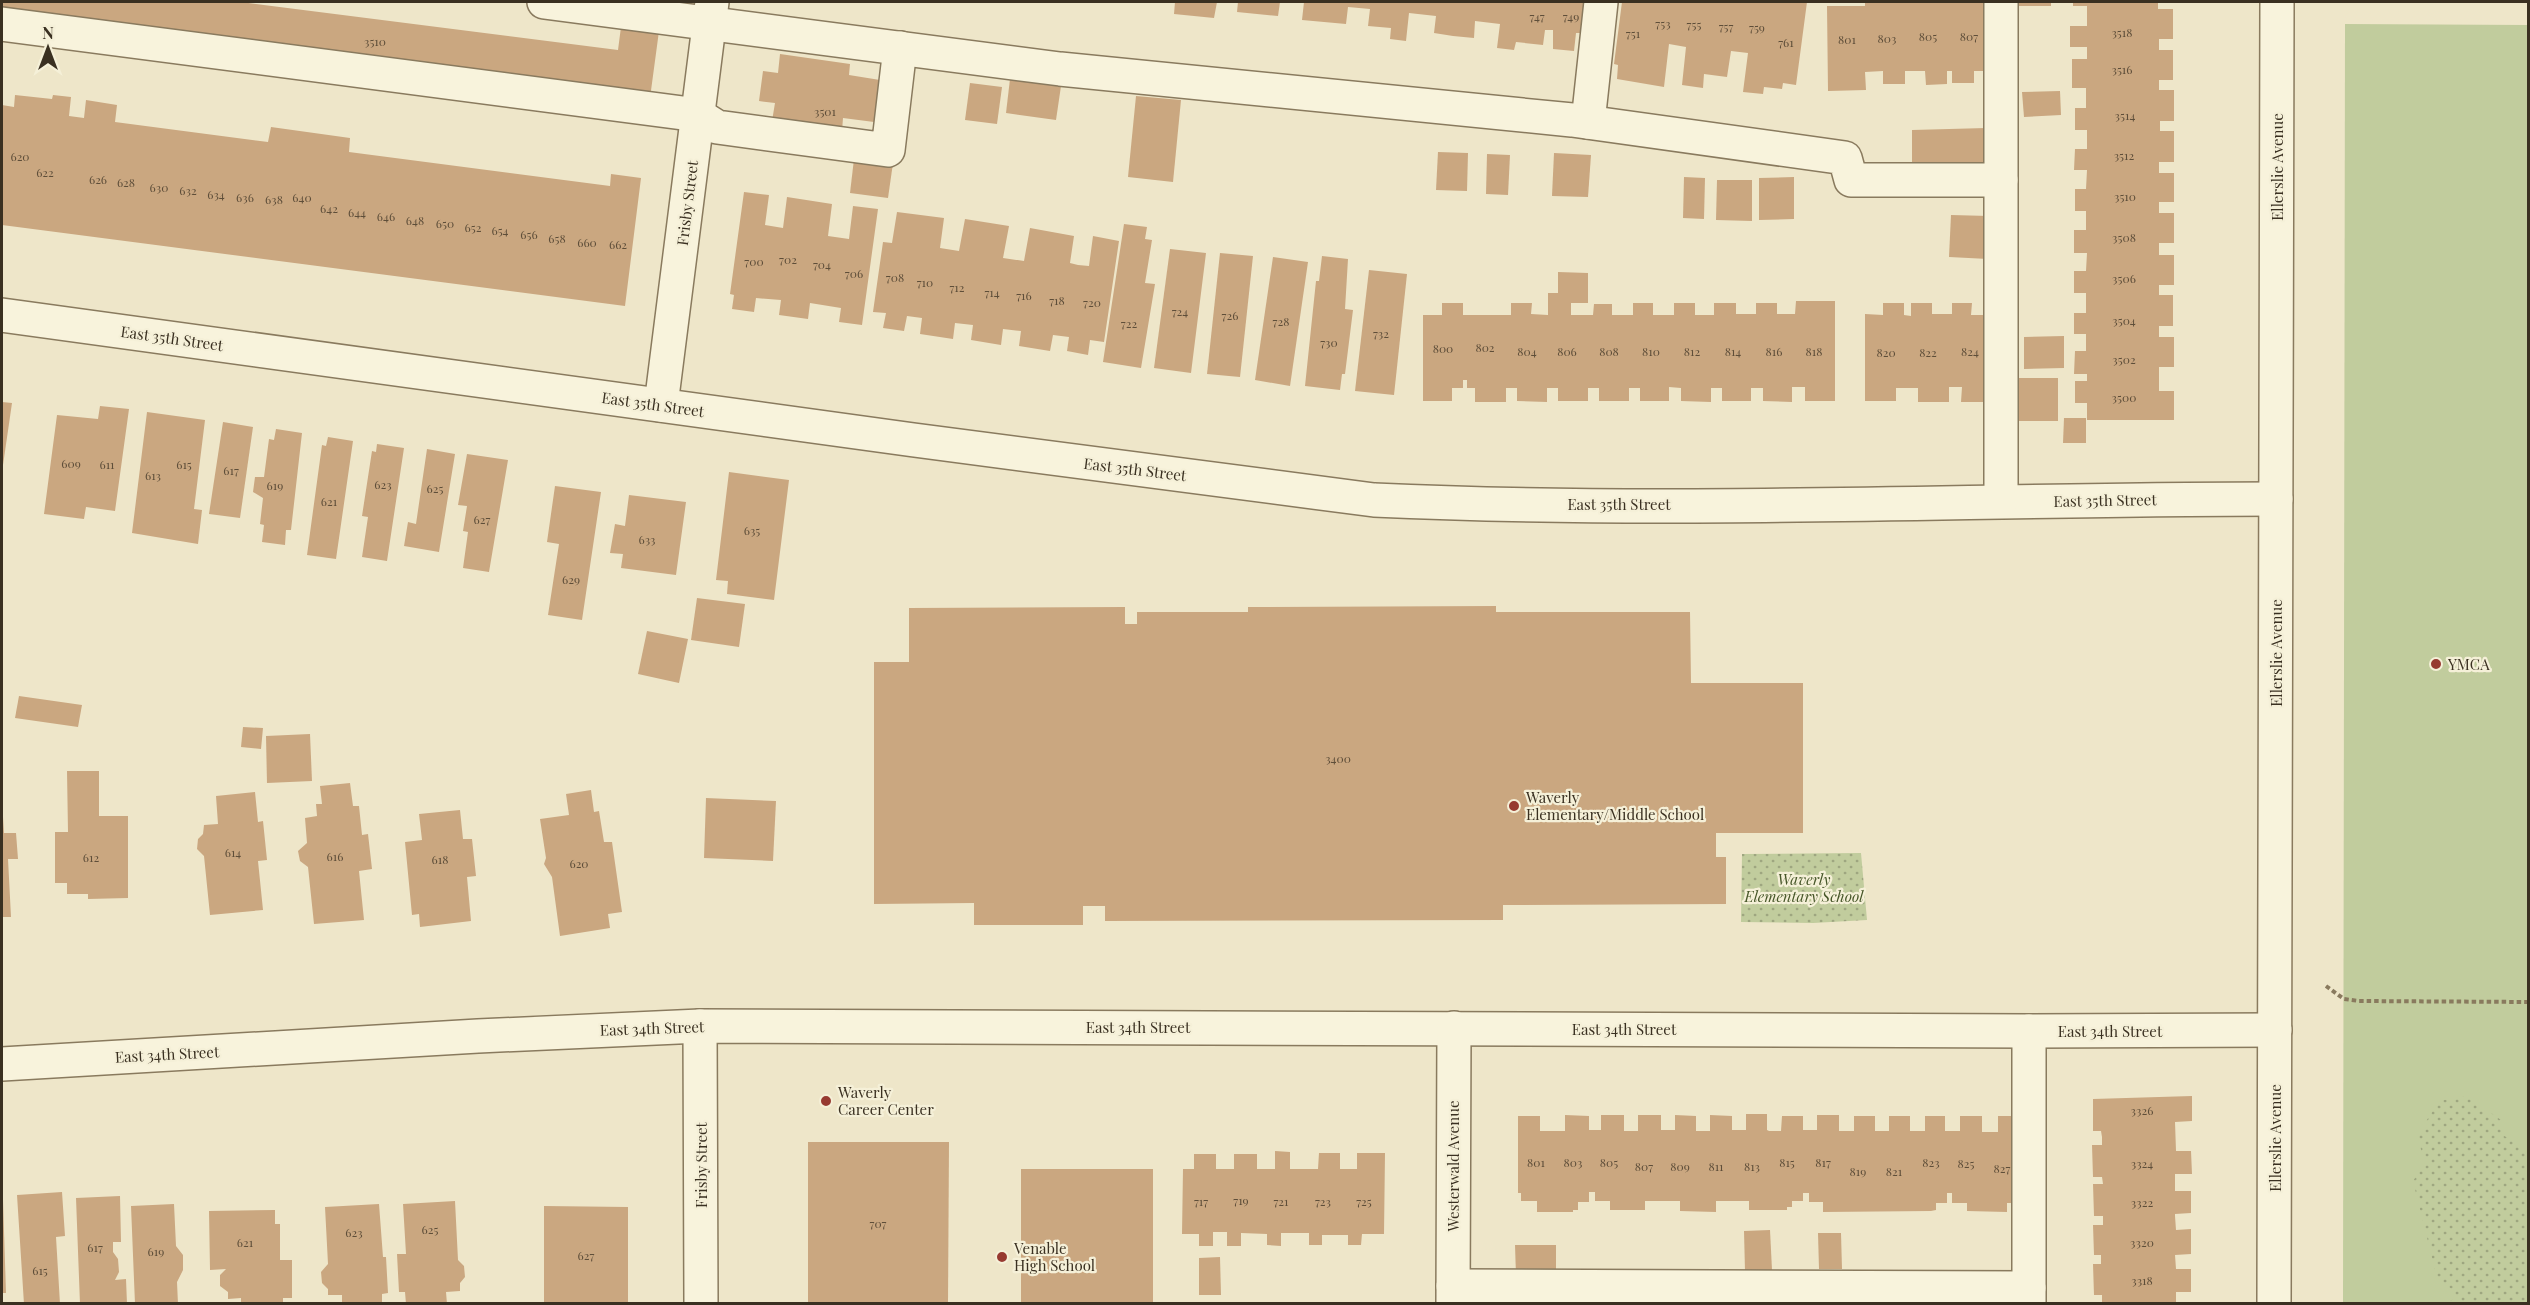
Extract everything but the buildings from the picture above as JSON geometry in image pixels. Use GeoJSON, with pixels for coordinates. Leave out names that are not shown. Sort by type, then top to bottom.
{"type":"FeatureCollection","features":[{"type":"Feature","properties":{"kind":"street"},"geometry":{"type":"LineString","coordinates":[[544,2],[710,13],[900,48],[1060,69],[1588,122],[1845,158],[1851,180],[2001,180]]}},
{"type":"Feature","properties":{"kind":"street"},"geometry":{"type":"LineString","coordinates":[[1588,122],[1601,2]]}},
{"type":"Feature","properties":{"kind":"street"},"geometry":{"type":"LineString","coordinates":[[2001,2],[2001,501]]}},
{"type":"Feature","properties":{"kind":"street","name":"Ellerslie Avenue"},"geometry":{"type":"LineString","coordinates":[[2274,1304],[2277,2]]}},
{"type":"Feature","properties":{"kind":"street","name":"Frisby Street"},"geometry":{"type":"LineString","coordinates":[[661,405],[710,13]]}},
{"type":"Feature","properties":{"kind":"street"},"geometry":{"type":"LineString","coordinates":[[2,24],[698,115],[717,127],[888,150],[900,48]]}},
{"type":"Feature","properties":{"kind":"street","name":"East 35th Street"},"geometry":{"type":"LineString","coordinates":[[2,315],[1374,500],[1451,504],[1709,505],[2276,499]]}},
{"type":"Feature","properties":{"kind":"street","name":"Frisby Street"},"geometry":{"type":"LineString","coordinates":[[700,1026],[701,1304]]}},
{"type":"Feature","properties":{"kind":"street","name":"East 34th Street"},"geometry":{"type":"LineString","coordinates":[[2,1064],[478,1036],[700,1026],[2275,1030]]}},
{"type":"Feature","properties":{"kind":"street","name":"Westerwald Avenue"},"geometry":{"type":"LineString","coordinates":[[1453,1295],[1454,1028]]}},
{"type":"Feature","properties":{"kind":"street"},"geometry":{"type":"LineString","coordinates":[[1453,1295],[2030,1296],[2029,1031]]}},
{"type":"Feature","properties":{"kind":"path"},"geometry":{"type":"LineString","coordinates":[[2326,986],[2344,999],[2359,1001],[2529,1002]]}},
{"type":"Feature","properties":{"kind":"green space","name":"YMCA"},"geometry":{"type":"Polygon","coordinates":[[[2345,24],[2528,25],[2528,1303],[2343,1304],[2345,24]]]}},
{"type":"Feature","properties":{"kind":"green space","name":"Waverly Elementary School"},"geometry":{"type":"Polygon","coordinates":[[[1861,853],[1867,920],[1813,923],[1741,922],[1742,854],[1861,853]]]}},
{"type":"Feature","properties":{"kind":"green space"},"geometry":{"type":"Polygon","coordinates":[[[2467,1096],[2501,1120],[2501,1134],[2528,1150],[2528,1303],[2440,1303],[2456,1299],[2454,1290],[2438,1282],[2413,1181],[2424,1165],[2418,1134],[2439,1101],[2467,1096]]]}},
{"type":"Feature","properties":{"kind":"place","name":"YMCA"},"geometry":{"type":"Point","coordinates":[2436,664]}},
{"type":"Feature","properties":{"kind":"place","name":"Waverly Elementary/Middle School"},"geometry":{"type":"Point","coordinates":[1514,806]}},
{"type":"Feature","properties":{"kind":"place","name":"Waverly Career Center"},"geometry":{"type":"Point","coordinates":[826,1101]}},
{"type":"Feature","properties":{"kind":"place","name":"Venable High School"},"geometry":{"type":"Point","coordinates":[1002,1257]}}]}
